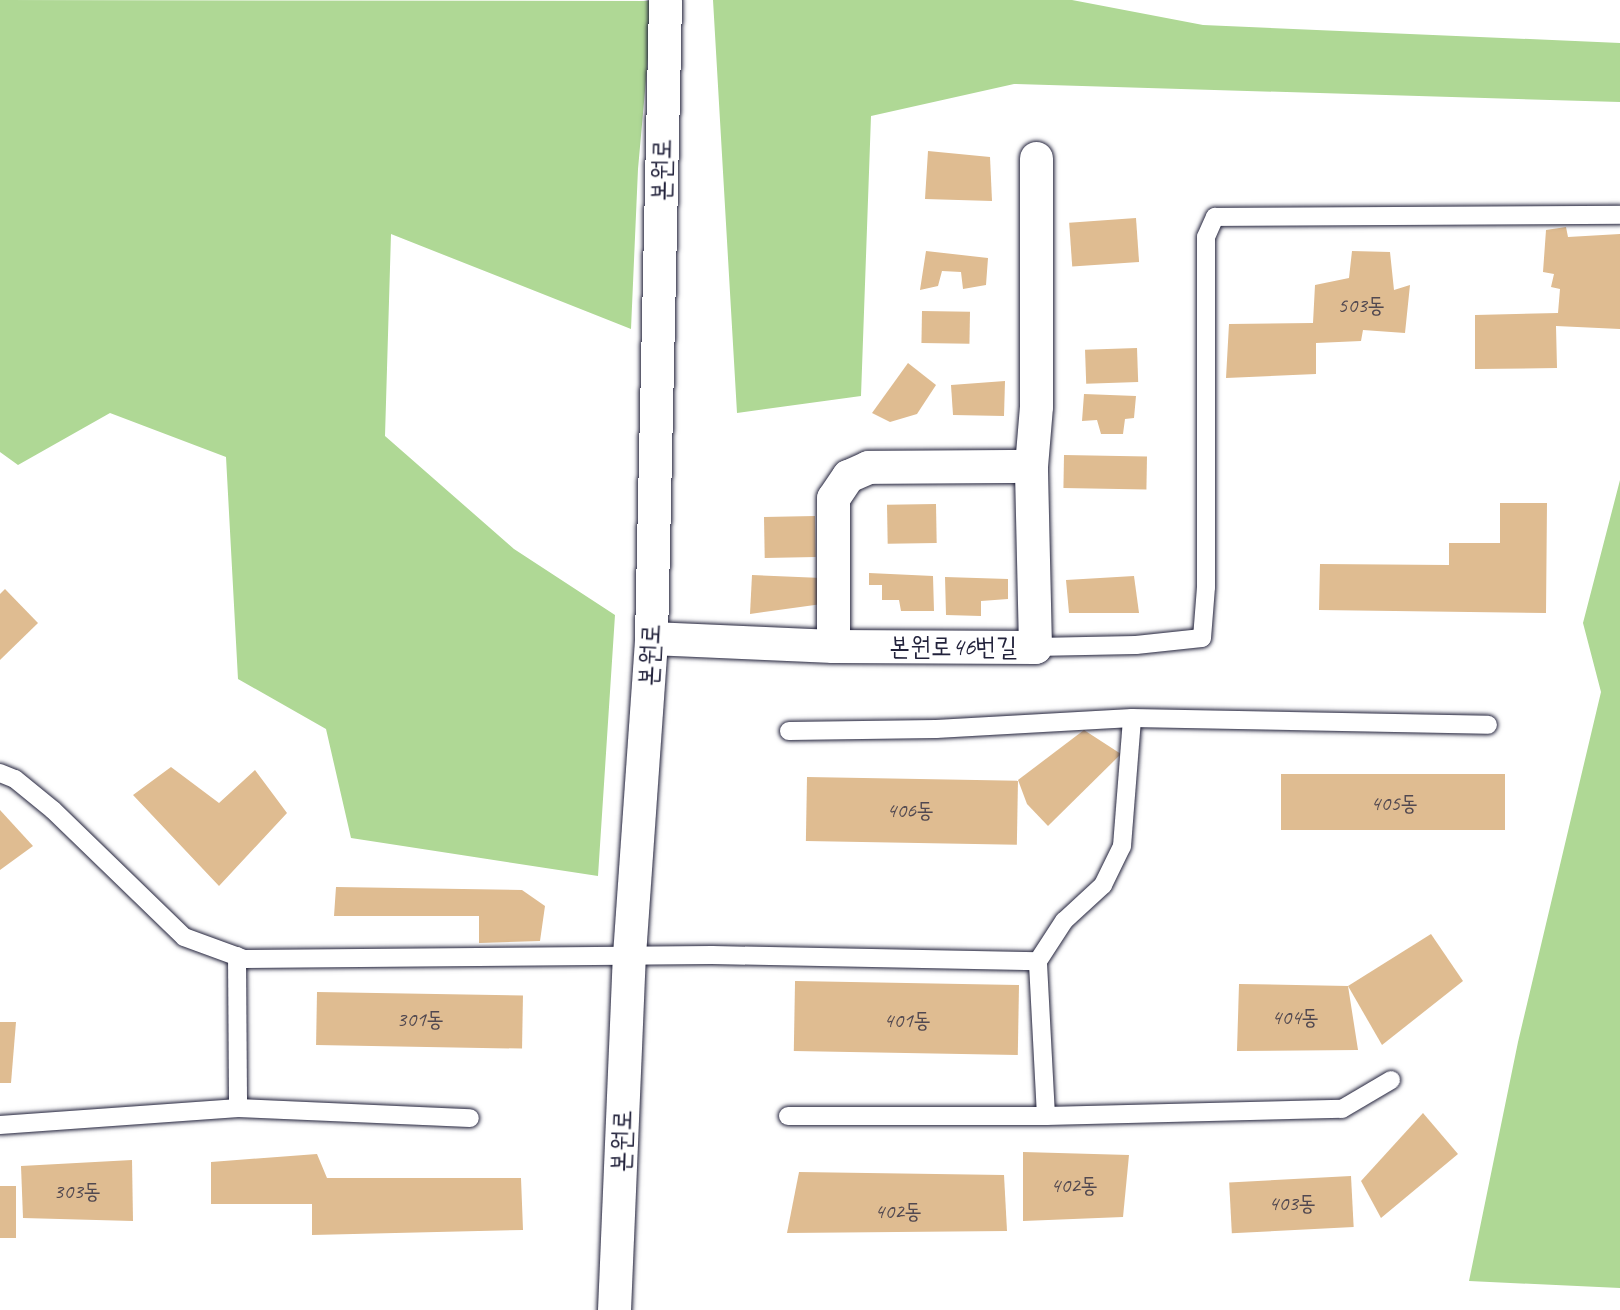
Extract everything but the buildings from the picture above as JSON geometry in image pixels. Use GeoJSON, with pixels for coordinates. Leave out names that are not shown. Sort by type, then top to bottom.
{"type":"FeatureCollection","features":[{"type":"Feature","properties":{"kind":"street","name":"본원로"},"geometry":{"type":"LineString","coordinates":[[614,1310],[629,956],[651,638],[665,0]]}},
{"type":"Feature","properties":{"kind":"street","name":"본원로46번길"},"geometry":{"type":"LineString","coordinates":[[651,638],[833,646],[1035,647],[1031,466],[1036,406],[1036,158]]}},
{"type":"Feature","properties":{"kind":"street"},"geometry":{"type":"LineString","coordinates":[[833,646],[833,498],[848,476],[868,467],[1031,466]]}},
{"type":"Feature","properties":{"kind":"lane"},"geometry":{"type":"LineString","coordinates":[[1035,647],[1136,645],[1202,638],[1206,587],[1206,237],[1215,217],[1620,215]]}},
{"type":"Feature","properties":{"kind":"lane"},"geometry":{"type":"LineString","coordinates":[[1046,1116],[1038,961],[1064,921],[1103,885],[1122,846],[1132,718]]}},
{"type":"Feature","properties":{"kind":"lane"},"geometry":{"type":"LineString","coordinates":[[789,730],[936,729],[1132,718],[1488,725]]}},
{"type":"Feature","properties":{"kind":"lane"},"geometry":{"type":"LineString","coordinates":[[0,773],[15,779],[52,810],[184,937],[237,956],[629,956],[1038,961]]}},
{"type":"Feature","properties":{"kind":"lane"},"geometry":{"type":"LineString","coordinates":[[237,956],[238,1108]]}},
{"type":"Feature","properties":{"kind":"lane"},"geometry":{"type":"LineString","coordinates":[[788,1116],[1046,1116],[1342,1108],[1391,1080]]}},
{"type":"Feature","properties":{"kind":"lane"},"geometry":{"type":"LineString","coordinates":[[0,1125],[238,1108],[470,1118]]}},
{"type":"Feature","properties":{"kind":"green space"},"geometry":{"type":"Polygon","coordinates":[[[0,0],[653,1],[638,169],[631,329],[391,234],[385,436],[514,549],[615,615],[598,876],[351,838],[326,729],[238,679],[226,457],[110,413],[18,465],[0,452],[0,0]]]}},
{"type":"Feature","properties":{"kind":"green space"},"geometry":{"type":"Polygon","coordinates":[[[713,0],[1072,0],[1203,25],[1620,43],[1620,102],[1014,84],[871,116],[861,396],[737,413],[713,0]]]}},
{"type":"Feature","properties":{"kind":"green space"},"geometry":{"type":"Polygon","coordinates":[[[1620,480],[1620,1288],[1469,1281],[1518,1042],[1601,692],[1583,623],[1620,480]]]}}]}
